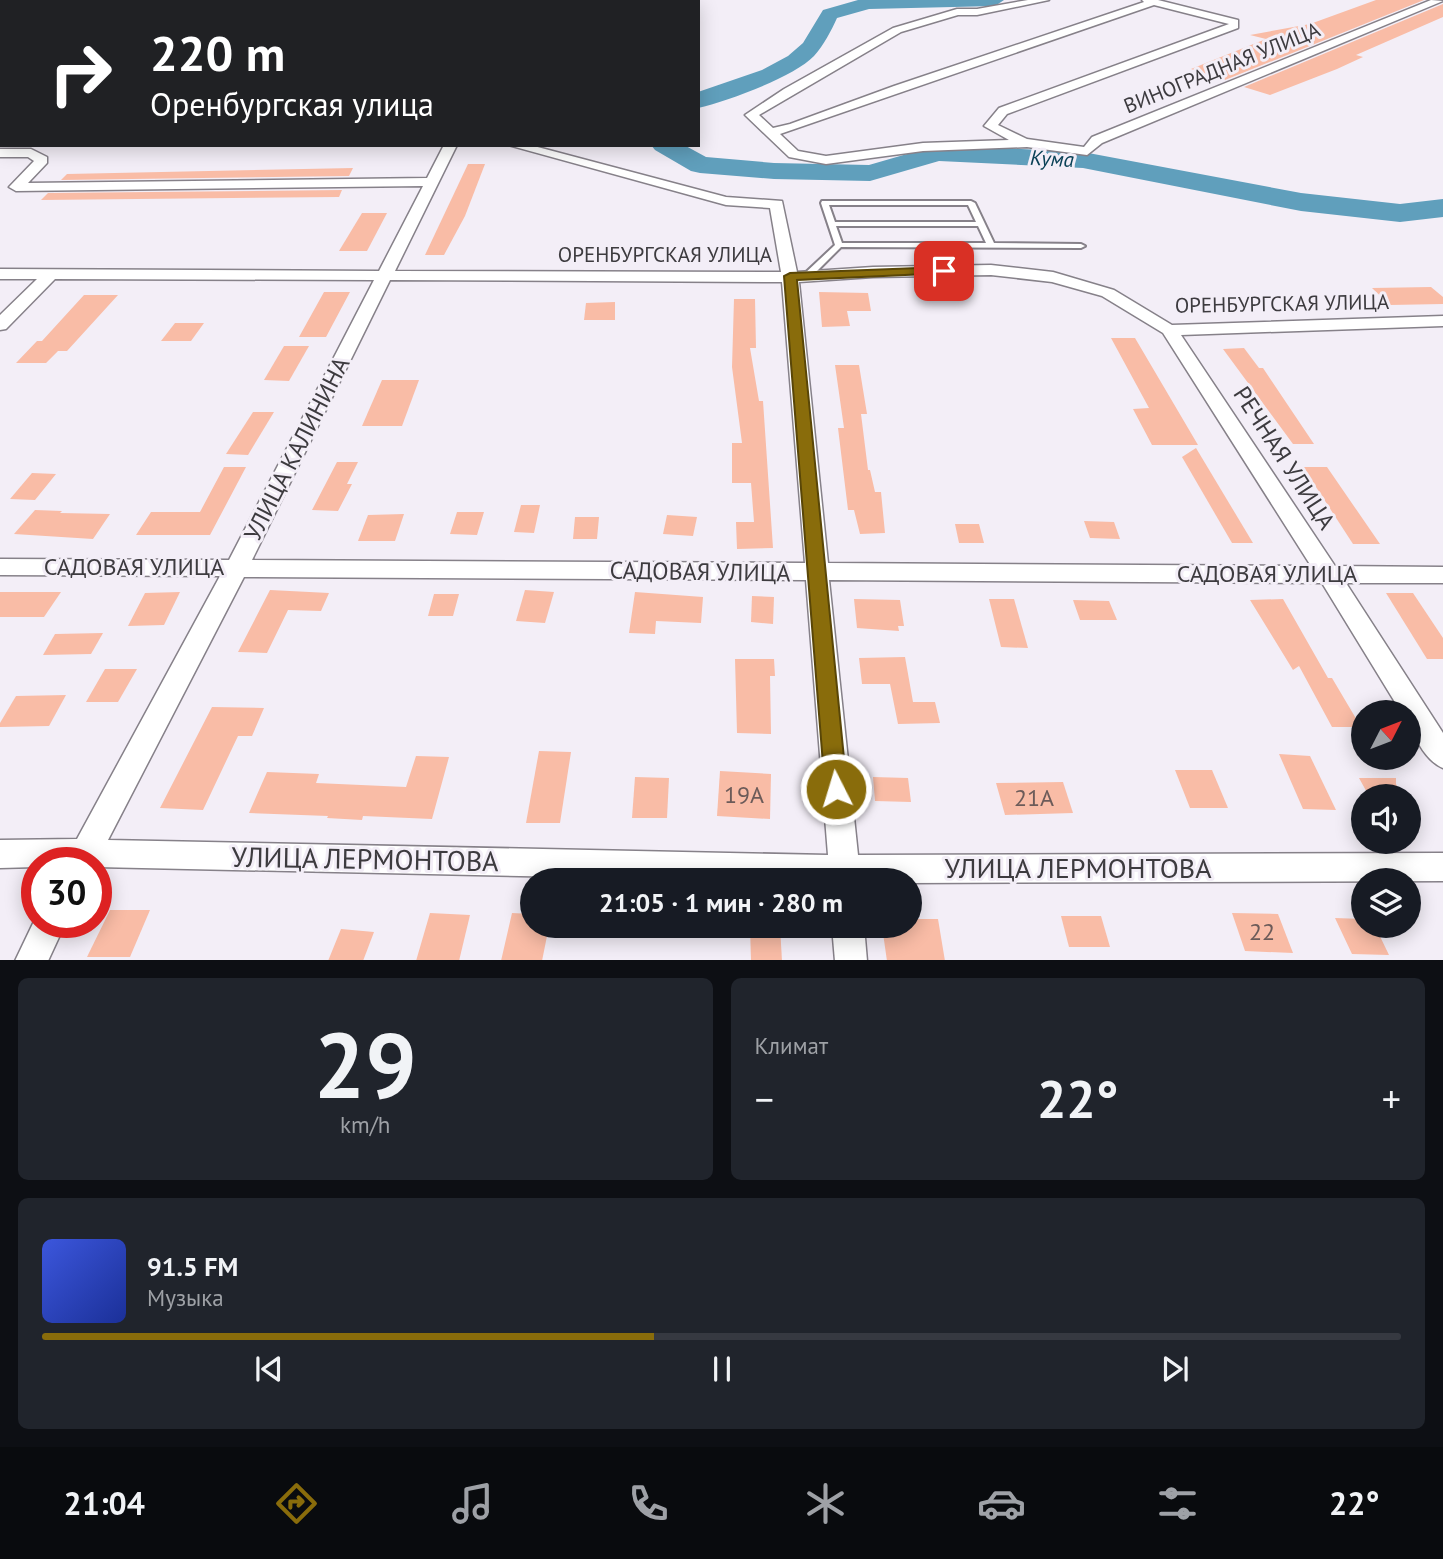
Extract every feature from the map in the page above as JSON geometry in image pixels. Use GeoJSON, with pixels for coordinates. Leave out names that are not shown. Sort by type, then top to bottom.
{"type":"FeatureCollection","features":[{"type":"Feature","properties":{"kind":"street"},"geometry":{"type":"LineString","coordinates":[[1027,143],[923,147],[826,160],[794,154],[751,115],[788,91],[897,30],[957,12],[977,12],[1044,0]]}},
{"type":"Feature","properties":{"kind":"street","name":"ВИНОГРАДНАЯ УЛИЦА"},"geometry":{"type":"LineString","coordinates":[[1027,143],[1087,150],[1097,140],[1439,0]]}},
{"type":"Feature","properties":{"kind":"street"},"geometry":{"type":"LineString","coordinates":[[770,133],[794,127],[1150,1],[1234,22],[1234,26],[1003,111],[990,126],[1027,143]]}},
{"type":"Feature","properties":{"kind":"street","name":"УЛИЦА КАЛИНИНА"},"geometry":{"type":"LineString","coordinates":[[89,847],[237,567],[450,147]]}},
{"type":"Feature","properties":{"kind":"street"},"geometry":{"type":"LineString","coordinates":[[522,147],[726,201],[777,204],[798,277],[816,573],[843,868]]}},
{"type":"Feature","properties":{"kind":"street"},"geometry":{"type":"LineString","coordinates":[[0,153],[31,153],[42,160],[16,187],[432,182]]}},
{"type":"Feature","properties":{"kind":"street","name":"ОРЕНБУРГСКАЯ УЛИЦА"},"geometry":{"type":"LineString","coordinates":[[0,274],[798,277],[873,272],[991,270],[1054,277],[1108,293],[1169,330],[1443,321]]}},
{"type":"Feature","properties":{"kind":"street"},"geometry":{"type":"LineString","coordinates":[[0,325],[51,274]]}},
{"type":"Feature","properties":{"kind":"street","name":"РЕЧНАЯ УЛИЦА"},"geometry":{"type":"LineString","coordinates":[[1169,330],[1443,756]]}},
{"type":"Feature","properties":{"kind":"street","name":"САДОВАЯ УЛИЦА"},"geometry":{"type":"LineString","coordinates":[[0,567],[1443,575]]}},
{"type":"Feature","properties":{"kind":"street","name":"УЛИЦА ЛЕРМОНТОВА"},"geometry":{"type":"LineString","coordinates":[[0,854],[21,855]]}},
{"type":"Feature","properties":{"kind":"street","name":"УЛИЦА ЛЕРМОНТОВА"},"geometry":{"type":"LineString","coordinates":[[112,859],[531,868]]}},
{"type":"Feature","properties":{"kind":"street","name":"УЛИЦА ЛЕРМОНТОВА"},"geometry":{"type":"LineString","coordinates":[[922,874],[1443,867]]}},
{"type":"Feature","properties":{"kind":"street"},"geometry":{"type":"LineString","coordinates":[[31,960],[42,938]]}},
{"type":"Feature","properties":{"kind":"street"},"geometry":{"type":"LineString","coordinates":[[849,938],[851,960]]}},
{"type":"Feature","properties":{"kind":"lane"},"geometry":{"type":"LineString","coordinates":[[839,245],[825,203],[971,203],[990,245]]}},
{"type":"Feature","properties":{"kind":"lane"},"geometry":{"type":"LineString","coordinates":[[831,224],[980,224]]}},
{"type":"Feature","properties":{"kind":"lane"},"geometry":{"type":"LineString","coordinates":[[798,277],[839,245],[1081,246]]}},
{"type":"Feature","properties":{"kind":"building"},"geometry":{"type":"Polygon","coordinates":[[[1376,0],[1424,0],[1225,80],[1191,69],[1266,39],[1250,35],[1310,24],[1376,0]]]}},
{"type":"Feature","properties":{"kind":"building"},"geometry":{"type":"Polygon","coordinates":[[[1443,4],[1443,17],[1356,55],[1363,57],[1337,69],[1270,95],[1244,87],[1443,4]]]}},
{"type":"Feature","properties":{"kind":"building"},"geometry":{"type":"Polygon","coordinates":[[[468,164],[485,164],[465,216],[444,255],[425,255],[468,164]]]}},
{"type":"Feature","properties":{"kind":"building"},"geometry":{"type":"Polygon","coordinates":[[[353,168],[349,176],[61,180],[67,174],[353,168]]]}},
{"type":"Feature","properties":{"kind":"building"},"geometry":{"type":"Polygon","coordinates":[[[342,190],[339,197],[41,200],[48,193],[342,190]]]}},
{"type":"Feature","properties":{"kind":"building"},"geometry":{"type":"Polygon","coordinates":[[[362,213],[387,213],[367,251],[339,251],[362,213]]]}},
{"type":"Feature","properties":{"kind":"building"},"geometry":{"type":"Polygon","coordinates":[[[1431,287],[1443,297],[1443,304],[1390,305],[1372,288],[1431,287]]]}},
{"type":"Feature","properties":{"kind":"building"},"geometry":{"type":"Polygon","coordinates":[[[324,292],[350,292],[326,337],[299,337],[324,292]]]}},
{"type":"Feature","properties":{"kind":"building"},"geometry":{"type":"Polygon","coordinates":[[[819,292],[868,293],[871,311],[847,311],[850,326],[822,327],[819,292]]]}},
{"type":"Feature","properties":{"kind":"building"},"geometry":{"type":"Polygon","coordinates":[[[84,295],[118,295],[67,351],[58,351],[46,363],[16,363],[37,341],[42,341],[84,295]]]}},
{"type":"Feature","properties":{"kind":"building"},"geometry":{"type":"Polygon","coordinates":[[[734,299],[755,299],[756,348],[750,348],[759,401],[763,401],[773,548],[737,549],[736,522],[754,522],[751,483],[732,483],[732,443],[742,443],[732,367],[734,299]]]}},
{"type":"Feature","properties":{"kind":"building"},"geometry":{"type":"Polygon","coordinates":[[[615,302],[615,320],[584,320],[586,303],[615,302]]]}},
{"type":"Feature","properties":{"kind":"building"},"geometry":{"type":"Polygon","coordinates":[[[175,323],[204,323],[191,341],[161,341],[175,323]]]}},
{"type":"Feature","properties":{"kind":"building"},"geometry":{"type":"Polygon","coordinates":[[[1111,338],[1135,338],[1198,445],[1152,445],[1133,409],[1149,408],[1111,338]]]}},
{"type":"Feature","properties":{"kind":"building"},"geometry":{"type":"Polygon","coordinates":[[[284,346],[309,346],[289,381],[264,380],[284,346]]]}},
{"type":"Feature","properties":{"kind":"building"},"geometry":{"type":"Polygon","coordinates":[[[1244,348],[1259,368],[1263,368],[1314,444],[1293,444],[1223,349],[1244,348]]]}},
{"type":"Feature","properties":{"kind":"building"},"geometry":{"type":"Polygon","coordinates":[[[835,365],[859,365],[867,414],[861,414],[868,470],[875,492],[881,492],[885,533],[860,534],[854,510],[848,510],[838,428],[844,428],[835,365]]]}},
{"type":"Feature","properties":{"kind":"building"},"geometry":{"type":"Polygon","coordinates":[[[382,380],[419,380],[402,426],[362,426],[382,380]]]}},
{"type":"Feature","properties":{"kind":"building"},"geometry":{"type":"Polygon","coordinates":[[[253,412],[274,412],[248,455],[226,454],[253,412]]]}},
{"type":"Feature","properties":{"kind":"building"},"geometry":{"type":"Polygon","coordinates":[[[1196,448],[1253,543],[1232,543],[1182,457],[1196,448]]]}},
{"type":"Feature","properties":{"kind":"building"},"geometry":{"type":"Polygon","coordinates":[[[337,462],[358,462],[347,484],[352,484],[338,511],[312,510],[337,462]]]}},
{"type":"Feature","properties":{"kind":"building"},"geometry":{"type":"Polygon","coordinates":[[[224,467],[246,467],[210,535],[136,535],[151,512],[200,512],[224,467]]]}},
{"type":"Feature","properties":{"kind":"building"},"geometry":{"type":"Polygon","coordinates":[[[1303,467],[1327,467],[1380,544],[1353,544],[1303,467]]]}},
{"type":"Feature","properties":{"kind":"building"},"geometry":{"type":"Polygon","coordinates":[[[32,473],[56,474],[35,500],[10,499],[32,473]]]}},
{"type":"Feature","properties":{"kind":"building"},"geometry":{"type":"Polygon","coordinates":[[[521,505],[540,505],[534,533],[514,532],[521,505]]]}},
{"type":"Feature","properties":{"kind":"building"},"geometry":{"type":"Polygon","coordinates":[[[35,510],[110,514],[93,539],[14,534],[35,510]]]}},
{"type":"Feature","properties":{"kind":"building"},"geometry":{"type":"Polygon","coordinates":[[[457,512],[484,512],[477,535],[450,534],[457,512]]]}},
{"type":"Feature","properties":{"kind":"building"},"geometry":{"type":"Polygon","coordinates":[[[404,514],[395,541],[358,541],[368,515],[404,514]]]}},
{"type":"Feature","properties":{"kind":"building"},"geometry":{"type":"Polygon","coordinates":[[[667,515],[697,517],[693,536],[663,534],[667,515]]]}},
{"type":"Feature","properties":{"kind":"building"},"geometry":{"type":"Polygon","coordinates":[[[575,517],[599,517],[597,539],[573,539],[575,517]]]}},
{"type":"Feature","properties":{"kind":"building"},"geometry":{"type":"Polygon","coordinates":[[[1084,521],[1114,522],[1120,539],[1090,538],[1084,521]]]}},
{"type":"Feature","properties":{"kind":"building"},"geometry":{"type":"Polygon","coordinates":[[[955,524],[979,524],[984,543],[959,543],[955,524]]]}},
{"type":"Feature","properties":{"kind":"building"},"geometry":{"type":"Polygon","coordinates":[[[270,590],[329,593],[321,611],[288,610],[267,653],[238,652],[270,590]]]}},
{"type":"Feature","properties":{"kind":"building"},"geometry":{"type":"Polygon","coordinates":[[[525,590],[554,592],[545,623],[516,621],[525,590]]]}},
{"type":"Feature","properties":{"kind":"building"},"geometry":{"type":"Polygon","coordinates":[[[0,592],[61,592],[44,617],[0,617],[0,592]]]}},
{"type":"Feature","properties":{"kind":"building"},"geometry":{"type":"Polygon","coordinates":[[[180,592],[164,625],[128,626],[145,593],[180,592]]]}},
{"type":"Feature","properties":{"kind":"building"},"geometry":{"type":"Polygon","coordinates":[[[635,592],[703,597],[701,623],[656,621],[655,634],[629,633],[635,592]]]}},
{"type":"Feature","properties":{"kind":"building"},"geometry":{"type":"Polygon","coordinates":[[[1386,593],[1413,593],[1443,638],[1443,659],[1427,659],[1386,593]]]}},
{"type":"Feature","properties":{"kind":"building"},"geometry":{"type":"Polygon","coordinates":[[[434,594],[459,594],[453,616],[428,616],[434,594]]]}},
{"type":"Feature","properties":{"kind":"building"},"geometry":{"type":"Polygon","coordinates":[[[752,596],[774,597],[773,624],[751,622],[752,596]]]}},
{"type":"Feature","properties":{"kind":"building"},"geometry":{"type":"Polygon","coordinates":[[[854,599],[900,600],[904,626],[898,626],[899,631],[857,628],[854,599]]]}},
{"type":"Feature","properties":{"kind":"building"},"geometry":{"type":"Polygon","coordinates":[[[989,599],[1014,599],[1028,648],[1001,647],[989,599]]]}},
{"type":"Feature","properties":{"kind":"building"},"geometry":{"type":"Polygon","coordinates":[[[1283,599],[1328,678],[1332,678],[1351,710],[1351,727],[1332,727],[1299,666],[1293,670],[1250,600],[1283,599]]]}},
{"type":"Feature","properties":{"kind":"building"},"geometry":{"type":"Polygon","coordinates":[[[1073,600],[1109,601],[1117,620],[1080,620],[1073,600]]]}},
{"type":"Feature","properties":{"kind":"building"},"geometry":{"type":"Polygon","coordinates":[[[103,633],[91,654],[43,655],[55,634],[103,633]]]}},
{"type":"Feature","properties":{"kind":"building"},"geometry":{"type":"Polygon","coordinates":[[[905,657],[913,702],[935,702],[940,723],[898,724],[890,684],[862,684],[859,658],[905,657]]]}},
{"type":"Feature","properties":{"kind":"building"},"geometry":{"type":"Polygon","coordinates":[[[735,659],[774,659],[775,676],[770,676],[771,734],[737,733],[735,659]]]}},
{"type":"Feature","properties":{"kind":"building"},"geometry":{"type":"Polygon","coordinates":[[[105,669],[137,669],[118,702],[86,702],[105,669]]]}},
{"type":"Feature","properties":{"kind":"building"},"geometry":{"type":"Polygon","coordinates":[[[66,695],[49,726],[0,727],[16,696],[66,695]]]}},
{"type":"Feature","properties":{"kind":"building"},"geometry":{"type":"Polygon","coordinates":[[[212,707],[264,708],[252,736],[238,736],[203,810],[160,808],[212,707]]]}},
{"type":"Feature","properties":{"kind":"building"},"geometry":{"type":"Polygon","coordinates":[[[539,751],[571,752],[560,823],[526,823],[539,751]]]}},
{"type":"Feature","properties":{"kind":"building"},"geometry":{"type":"Polygon","coordinates":[[[1279,754],[1310,756],[1336,810],[1303,809],[1279,754]]]}},
{"type":"Feature","properties":{"kind":"building"},"geometry":{"type":"Polygon","coordinates":[[[416,756],[449,757],[432,819],[363,816],[362,820],[249,813],[267,772],[319,774],[316,783],[406,787],[416,756]]]}},
{"type":"Feature","properties":{"kind":"building"},"geometry":{"type":"Polygon","coordinates":[[[1175,770],[1212,770],[1228,808],[1190,808],[1175,770]]]}},
{"type":"Feature","properties":{"kind":"building"},"geometry":{"type":"Polygon","coordinates":[[[720,771],[771,774],[770,819],[717,816],[720,771]]]}},
{"type":"Feature","properties":{"kind":"building"},"geometry":{"type":"Polygon","coordinates":[[[635,777],[669,778],[667,818],[632,818],[635,777]]]}},
{"type":"Feature","properties":{"kind":"building"},"geometry":{"type":"Polygon","coordinates":[[[873,777],[908,778],[911,802],[875,801],[873,777]]]}},
{"type":"Feature","properties":{"kind":"building"},"geometry":{"type":"Polygon","coordinates":[[[1359,778],[1396,778],[1396,784],[1362,784],[1359,778]]]}},
{"type":"Feature","properties":{"kind":"building"},"geometry":{"type":"Polygon","coordinates":[[[1063,782],[1073,813],[1005,815],[996,783],[1063,782]]]}},
{"type":"Feature","properties":{"kind":"building"},"geometry":{"type":"Polygon","coordinates":[[[112,910],[150,910],[130,957],[87,957],[96,938],[112,938],[112,910]]]}},
{"type":"Feature","properties":{"kind":"building"},"geometry":{"type":"Polygon","coordinates":[[[430,913],[470,915],[459,960],[416,960],[430,913]]]}},
{"type":"Feature","properties":{"kind":"building"},"geometry":{"type":"Polygon","coordinates":[[[512,913],[520,913],[520,938],[547,938],[542,960],[501,960],[512,913]]]}},
{"type":"Feature","properties":{"kind":"building"},"geometry":{"type":"Polygon","coordinates":[[[1232,913],[1278,914],[1293,953],[1245,951],[1232,913]]]}},
{"type":"Feature","properties":{"kind":"building"},"geometry":{"type":"Polygon","coordinates":[[[1061,916],[1101,916],[1110,947],[1069,947],[1061,916]]]}},
{"type":"Feature","properties":{"kind":"building"},"geometry":{"type":"Polygon","coordinates":[[[1335,918],[1351,919],[1351,938],[1381,938],[1389,955],[1352,954],[1335,918]]]}},
{"type":"Feature","properties":{"kind":"building"},"geometry":{"type":"Polygon","coordinates":[[[922,919],[938,919],[945,960],[887,960],[884,938],[922,938],[922,919]]]}},
{"type":"Feature","properties":{"kind":"building"},"geometry":{"type":"Polygon","coordinates":[[[341,929],[374,932],[363,960],[328,960],[341,929]]]}},
{"type":"Feature","properties":{"kind":"building"},"geometry":{"type":"Polygon","coordinates":[[[750,938],[781,938],[782,960],[751,960],[750,938]]]}},
{"type":"Feature","properties":{"kind":"waterway","name":"Кума"},"geometry":{"type":"LineString","coordinates":[[700,100],[769,75],[796,60],[810,47],[830,14],[868,3],[995,0]]}},
{"type":"Feature","properties":{"kind":"waterway","name":"Кума"},"geometry":{"type":"LineString","coordinates":[[668,147],[700,165],[774,171],[870,173],[938,153],[1083,160],[1301,202],[1400,213],[1443,208]]}},
{"type":"Feature","properties":{"kind":"route"},"geometry":{"type":"LineString","coordinates":[[836,789],[790,276],[944,271]]}}]}
